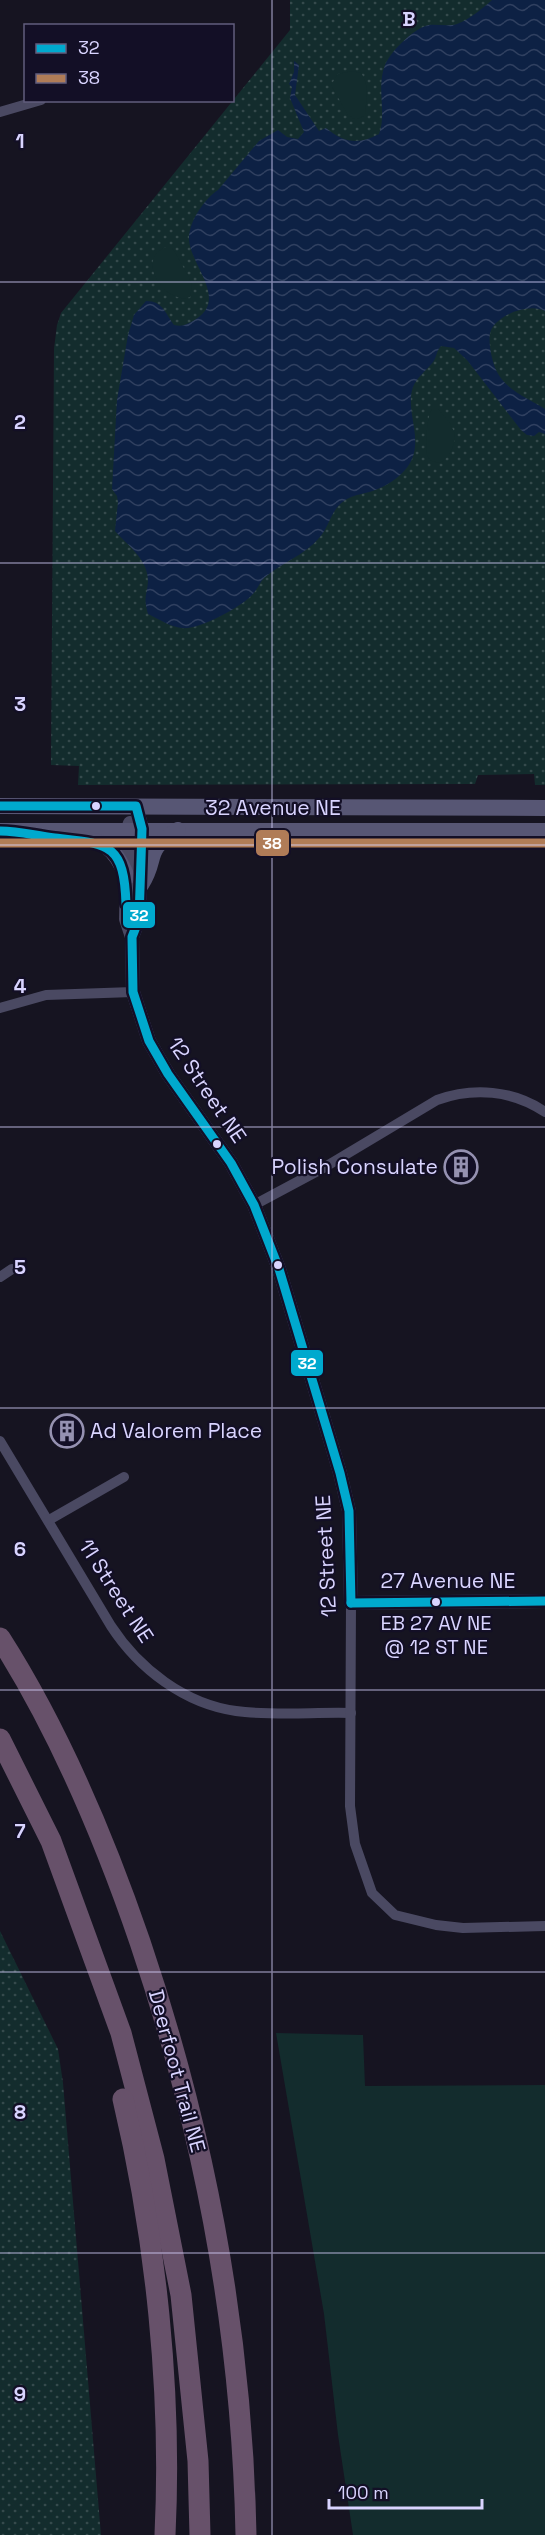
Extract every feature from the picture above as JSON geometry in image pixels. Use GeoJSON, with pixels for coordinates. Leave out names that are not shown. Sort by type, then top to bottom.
{"type":"FeatureCollection","features":[{"type":"Feature","properties":{"kind":"highway","name":"Deerfoot Trail NE"},"geometry":{"type":"LineString","coordinates":[[3,1642],[44,1715],[102,1838],[164,2013],[211,2200],[227,2294],[237,2385],[246,2535]]}},
{"type":"Feature","properties":{"kind":"highway"},"geometry":{"type":"LineString","coordinates":[[0,1739],[51,1841],[121,2033],[154,2159],[181,2295],[198,2461],[200,2535]]}},
{"type":"Feature","properties":{"kind":"highway"},"geometry":{"type":"LineString","coordinates":[[86,1941],[128,2119],[150,2244],[163,2366],[167,2442],[165,2535]]}},
{"type":"Feature","properties":{"kind":"highway"},"geometry":{"type":"LineString","coordinates":[[144,1955],[159,1976],[171,2000],[202,2113],[232,2246],[252,2441],[258,2535]]}},
{"type":"Feature","properties":{"kind":"main road","name":"32 Avenue NE"},"geometry":{"type":"LineString","coordinates":[[0,806],[545,808]]}},
{"type":"Feature","properties":{"kind":"main road","name":"32 Avenue NE"},"geometry":{"type":"LineString","coordinates":[[0,831],[135,829],[545,831]]}},
{"type":"Feature","properties":{"kind":"main road"},"geometry":{"type":"LineString","coordinates":[[23,831],[53,838],[83,839],[101,844],[118,856],[134,881],[147,875],[152,852],[157,844],[178,830]]}},
{"type":"Feature","properties":{"kind":"street"},"geometry":{"type":"LineString","coordinates":[[0,112],[33,102]]}},
{"type":"Feature","properties":{"kind":"street","name":"12 Street NE"},"geometry":{"type":"LineString","coordinates":[[136,806],[134,881],[126,919],[132,937],[133,992],[149,1041],[168,1074],[231,1163],[254,1205],[279,1269],[340,1473],[349,1511],[350,1806],[356,1844],[372,1893],[395,1915],[428,1923],[463,1928],[545,1926]]}},
{"type":"Feature","properties":{"kind":"street"},"geometry":{"type":"LineString","coordinates":[[0,1008],[46,995],[133,992]]}},
{"type":"Feature","properties":{"kind":"street"},"geometry":{"type":"LineString","coordinates":[[254,1205],[325,1167],[437,1100],[454,1094],[473,1091],[499,1094],[536,1106],[545,1112]]}},
{"type":"Feature","properties":{"kind":"street"},"geometry":{"type":"LineString","coordinates":[[0,1277],[12,1269]]}},
{"type":"Feature","properties":{"kind":"street","name":"11 Street NE"},"geometry":{"type":"LineString","coordinates":[[0,1441],[125,1647],[141,1664],[172,1687],[198,1702],[234,1711],[351,1713]]}},
{"type":"Feature","properties":{"kind":"street"},"geometry":{"type":"LineString","coordinates":[[49,1520],[124,1477]]}},
{"type":"Feature","properties":{"kind":"street","name":"27 Avenue NE"},"geometry":{"type":"LineString","coordinates":[[351,1603],[545,1601]]}},
{"type":"Feature","properties":{"kind":"green space"},"geometry":{"type":"Polygon","coordinates":[[[290,0],[545,0],[545,785],[535,785],[534,774],[478,775],[475,784],[78,785],[79,766],[51,765],[54,349],[57,325],[61,313],[290,30],[290,0]]]}},
{"type":"Feature","properties":{"kind":"green space"},"geometry":{"type":"Polygon","coordinates":[[[352,71],[361,73],[364,78],[367,99],[365,115],[356,120],[348,115],[331,85],[338,74],[352,71]]]}},
{"type":"Feature","properties":{"kind":"green space"},"geometry":{"type":"Polygon","coordinates":[[[164,248],[172,248],[188,276],[191,282],[190,297],[181,298],[172,295],[164,289],[153,272],[156,254],[164,248]]]}},
{"type":"Feature","properties":{"kind":"green space"},"geometry":{"type":"Polygon","coordinates":[[[432,409],[438,409],[450,423],[455,434],[451,450],[440,463],[434,462],[427,455],[427,431],[432,409]]]}},
{"type":"Feature","properties":{"kind":"green space"},"geometry":{"type":"Polygon","coordinates":[[[0,1931],[58,2049],[63,2083],[101,2535],[0,2535],[0,1931]]]}},
{"type":"Feature","properties":{"kind":"green space"},"geometry":{"type":"Polygon","coordinates":[[[276,2033],[363,2035],[365,2086],[545,2085],[545,2535],[353,2535],[338,2435],[324,2314],[276,2033]]]}},
{"type":"Feature","properties":{"kind":"water"},"geometry":{"type":"Polygon","coordinates":[[[492,0],[545,0],[545,311],[531,308],[507,315],[495,324],[491,330],[490,339],[493,363],[501,378],[518,394],[545,409],[545,434],[539,432],[534,436],[527,435],[521,430],[467,360],[454,348],[441,346],[433,362],[413,387],[411,405],[415,450],[412,459],[398,477],[379,489],[344,501],[336,509],[323,533],[313,544],[264,578],[251,596],[228,612],[189,628],[169,624],[148,614],[146,600],[148,581],[145,566],[115,531],[118,502],[112,489],[117,400],[128,335],[134,315],[146,301],[152,302],[160,305],[174,325],[180,326],[188,324],[205,311],[209,302],[208,292],[191,250],[189,233],[191,226],[202,205],[218,190],[259,141],[278,130],[287,137],[298,139],[304,132],[290,98],[292,87],[289,84],[294,72],[294,61],[299,65],[295,95],[319,131],[326,128],[339,137],[352,141],[372,138],[379,134],[381,126],[382,74],[388,59],[398,47],[410,35],[423,27],[457,24],[471,17],[492,0]]]}},
{"type":"Feature","properties":{"kind":"transit line","name":"32"},"geometry":{"type":"LineString","coordinates":[[0,806],[136,806],[142,829],[139,919],[132,937],[133,992],[149,1041],[168,1074],[231,1163],[254,1205],[279,1269],[340,1473],[349,1511],[351,1603]]}},
{"type":"Feature","properties":{"kind":"transit line","name":"32"},"geometry":{"type":"LineString","coordinates":[[0,831],[89,842],[110,850],[122,869],[126,904]]}},
{"type":"Feature","properties":{"kind":"transit line","name":"38"},"geometry":{"type":"LineString","coordinates":[[0,843],[545,843]]}},
{"type":"Feature","properties":{"kind":"transit line","name":"32"},"geometry":{"type":"LineString","coordinates":[[351,1603],[545,1601]]}},
{"type":"Feature","properties":{"kind":"place","name":"Polish Consulate"},"geometry":{"type":"Point","coordinates":[461,1167]}},
{"type":"Feature","properties":{"kind":"place","name":"Ad Valorem Place"},"geometry":{"type":"Point","coordinates":[67,1431]}},
{"type":"Feature","properties":{"kind":"place","name":"EB 27 AV NE @ 12 ST NE"},"geometry":{"type":"Point","coordinates":[436,1602]}}]}
